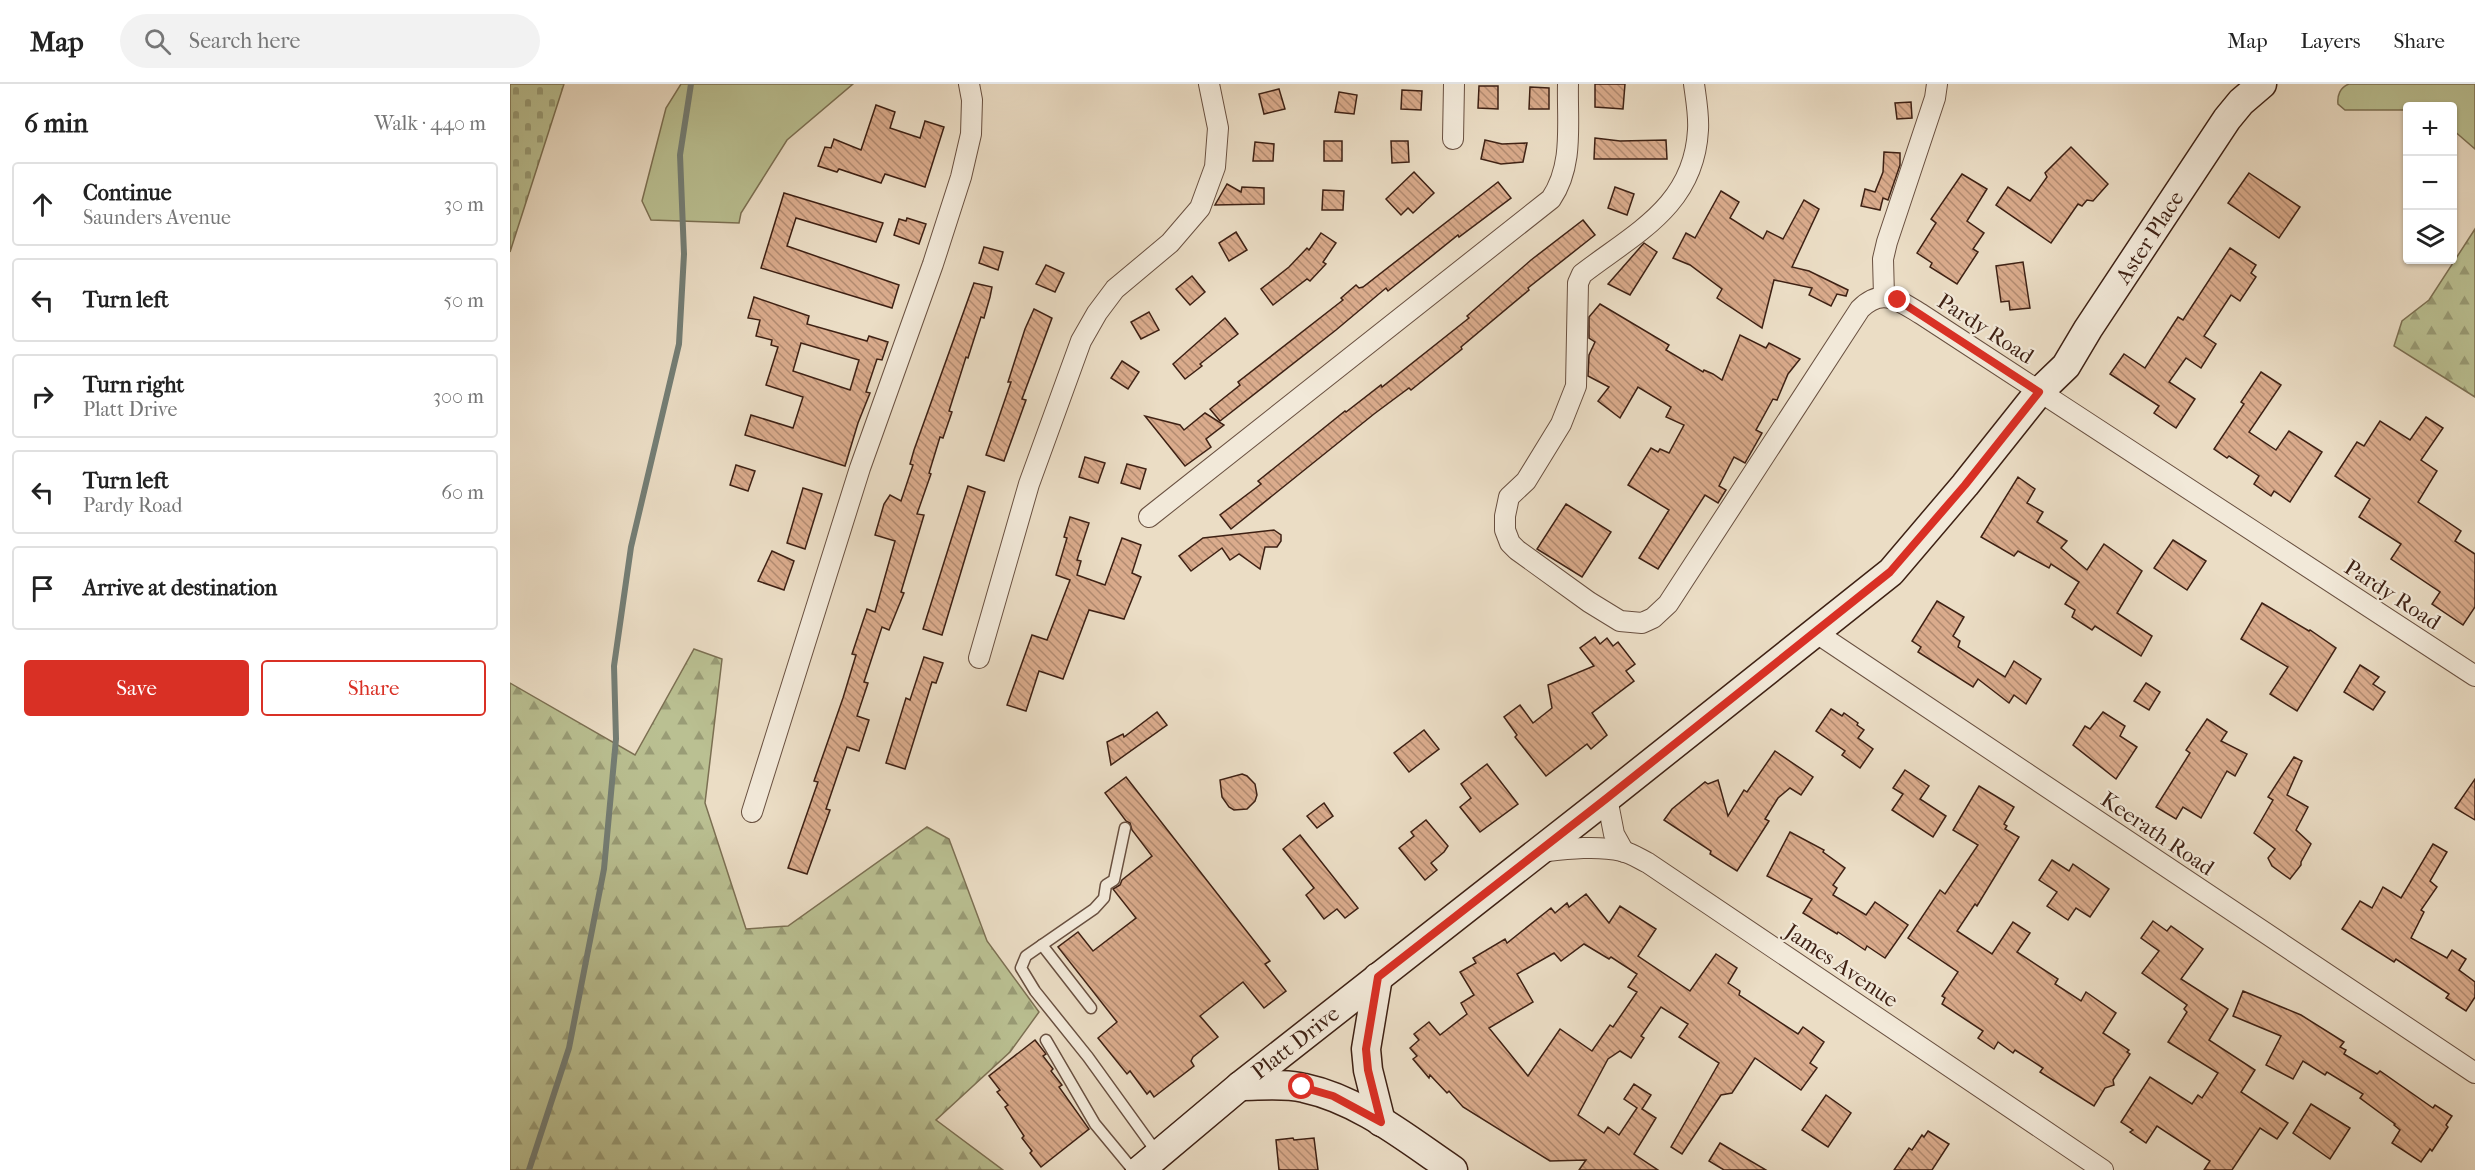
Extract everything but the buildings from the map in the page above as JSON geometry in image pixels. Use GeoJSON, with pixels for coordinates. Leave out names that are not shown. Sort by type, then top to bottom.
{"type":"FeatureCollection","features":[{"type":"Feature","properties":{"kind":"street"},"geometry":{"type":"LineString","coordinates":[[752,812],[860,468],[933,264],[961,177],[971,134],[972,100],[969,84]]}},
{"type":"Feature","properties":{"kind":"street"},"geometry":{"type":"LineString","coordinates":[[979,658],[1029,484],[1081,341],[1097,313],[1115,289],[1170,243],[1200,208],[1215,167],[1218,128],[1209,84]]}},
{"type":"Feature","properties":{"kind":"street"},"geometry":{"type":"LineString","coordinates":[[1453,139],[1454,84]]}},
{"type":"Feature","properties":{"kind":"street"},"geometry":{"type":"LineString","coordinates":[[1149,517],[1551,199],[1561,184],[1565,170],[1568,84]]}},
{"type":"Feature","properties":{"kind":"street"},"geometry":{"type":"LineString","coordinates":[[1694,84],[1699,128],[1696,151],[1688,177],[1669,207],[1639,233],[1582,274],[1578,283],[1576,387],[1561,424],[1526,481],[1509,497],[1505,516],[1505,530],[1510,543],[1517,550],[1589,603],[1620,621],[1642,623],[1653,618],[1668,604],[1860,309],[1869,299],[1884,296],[1883,259],[1887,242],[1935,98],[1937,84]]}},
{"type":"Feature","properties":{"kind":"street","name":"Aster Place"},"geometry":{"type":"LineString","coordinates":[[2039,392],[2066,366],[2227,119],[2241,102],[2262,84]]}},
{"type":"Feature","properties":{"kind":"street","name":"Pardy Road"},"geometry":{"type":"LineString","coordinates":[[1884,296],[1898,300],[2475,676]]}},
{"type":"Feature","properties":{"kind":"street","name":"Platt Drive"},"geometry":{"type":"LineString","coordinates":[[1149,1162],[1240,1086],[1890,572],[1965,485],[2039,392]]}},
{"type":"Feature","properties":{"kind":"street","name":"Keerath Road"},"geometry":{"type":"LineString","coordinates":[[1815,632],[2475,1073]]}},
{"type":"Feature","properties":{"kind":"street"},"geometry":{"type":"LineString","coordinates":[[1607,798],[1614,834],[1624,852]]}},
{"type":"Feature","properties":{"kind":"street","name":"James Avenue"},"geometry":{"type":"LineString","coordinates":[[1537,852],[1607,849],[1624,852],[1648,863],[2103,1170]]}},
{"type":"Feature","properties":{"kind":"street"},"geometry":{"type":"LineString","coordinates":[[1378,977],[1366,1049],[1368,1070],[1381,1122]]}},
{"type":"Feature","properties":{"kind":"street"},"geometry":{"type":"LineString","coordinates":[[1240,1086],[1302,1087],[1333,1096],[1381,1122],[1453,1170]]}},
{"type":"Feature","properties":{"kind":"lane"},"geometry":{"type":"LineString","coordinates":[[1125,828],[1116,874],[1114,880],[1106,885],[1104,898],[1094,909],[1026,956],[1021,968],[1088,1057],[1149,1162]]}},
{"type":"Feature","properties":{"kind":"lane"},"geometry":{"type":"LineString","coordinates":[[1042,945],[1091,1008]]}},
{"type":"Feature","properties":{"kind":"lane"},"geometry":{"type":"LineString","coordinates":[[1046,1040],[1095,1124],[1133,1170]]}},
{"type":"Feature","properties":{"kind":"green space"},"geometry":{"type":"Polygon","coordinates":[[[510,84],[564,84],[510,252],[510,84]]]}},
{"type":"Feature","properties":{"kind":"green space"},"geometry":{"type":"Polygon","coordinates":[[[681,84],[853,84],[787,140],[741,213],[739,223],[651,220],[642,201],[666,108],[681,84]]]}},
{"type":"Feature","properties":{"kind":"green space"},"geometry":{"type":"Polygon","coordinates":[[[2475,84],[2475,149],[2457,133],[2457,102],[2403,102],[2403,110],[2345,110],[2338,104],[2338,98],[2346,85],[2475,84]]]}},
{"type":"Feature","properties":{"kind":"green space"},"geometry":{"type":"Polygon","coordinates":[[[2475,229],[2475,397],[2394,346],[2402,321],[2429,300],[2452,264],[2457,264],[2457,257],[2475,229]]]}},
{"type":"Feature","properties":{"kind":"green space"},"geometry":{"type":"Polygon","coordinates":[[[694,649],[722,659],[705,803],[746,929],[788,926],[927,827],[949,839],[987,941],[1039,1012],[1010,1052],[936,1120],[1003,1170],[510,1170],[510,683],[635,755],[694,649]]]}},
{"type":"Feature","properties":{"kind":"waterway"},"geometry":{"type":"LineString","coordinates":[[529,1170],[569,1048],[604,869],[616,739],[614,666],[631,547],[679,344],[684,254],[680,155],[691,84]]}},
{"type":"Feature","properties":{"kind":"route"},"geometry":{"type":"LineString","coordinates":[[1302,1087],[1333,1096],[1381,1122],[1368,1070],[1366,1049],[1378,977],[1890,572],[1965,485],[2039,392],[1898,300]]}}]}
